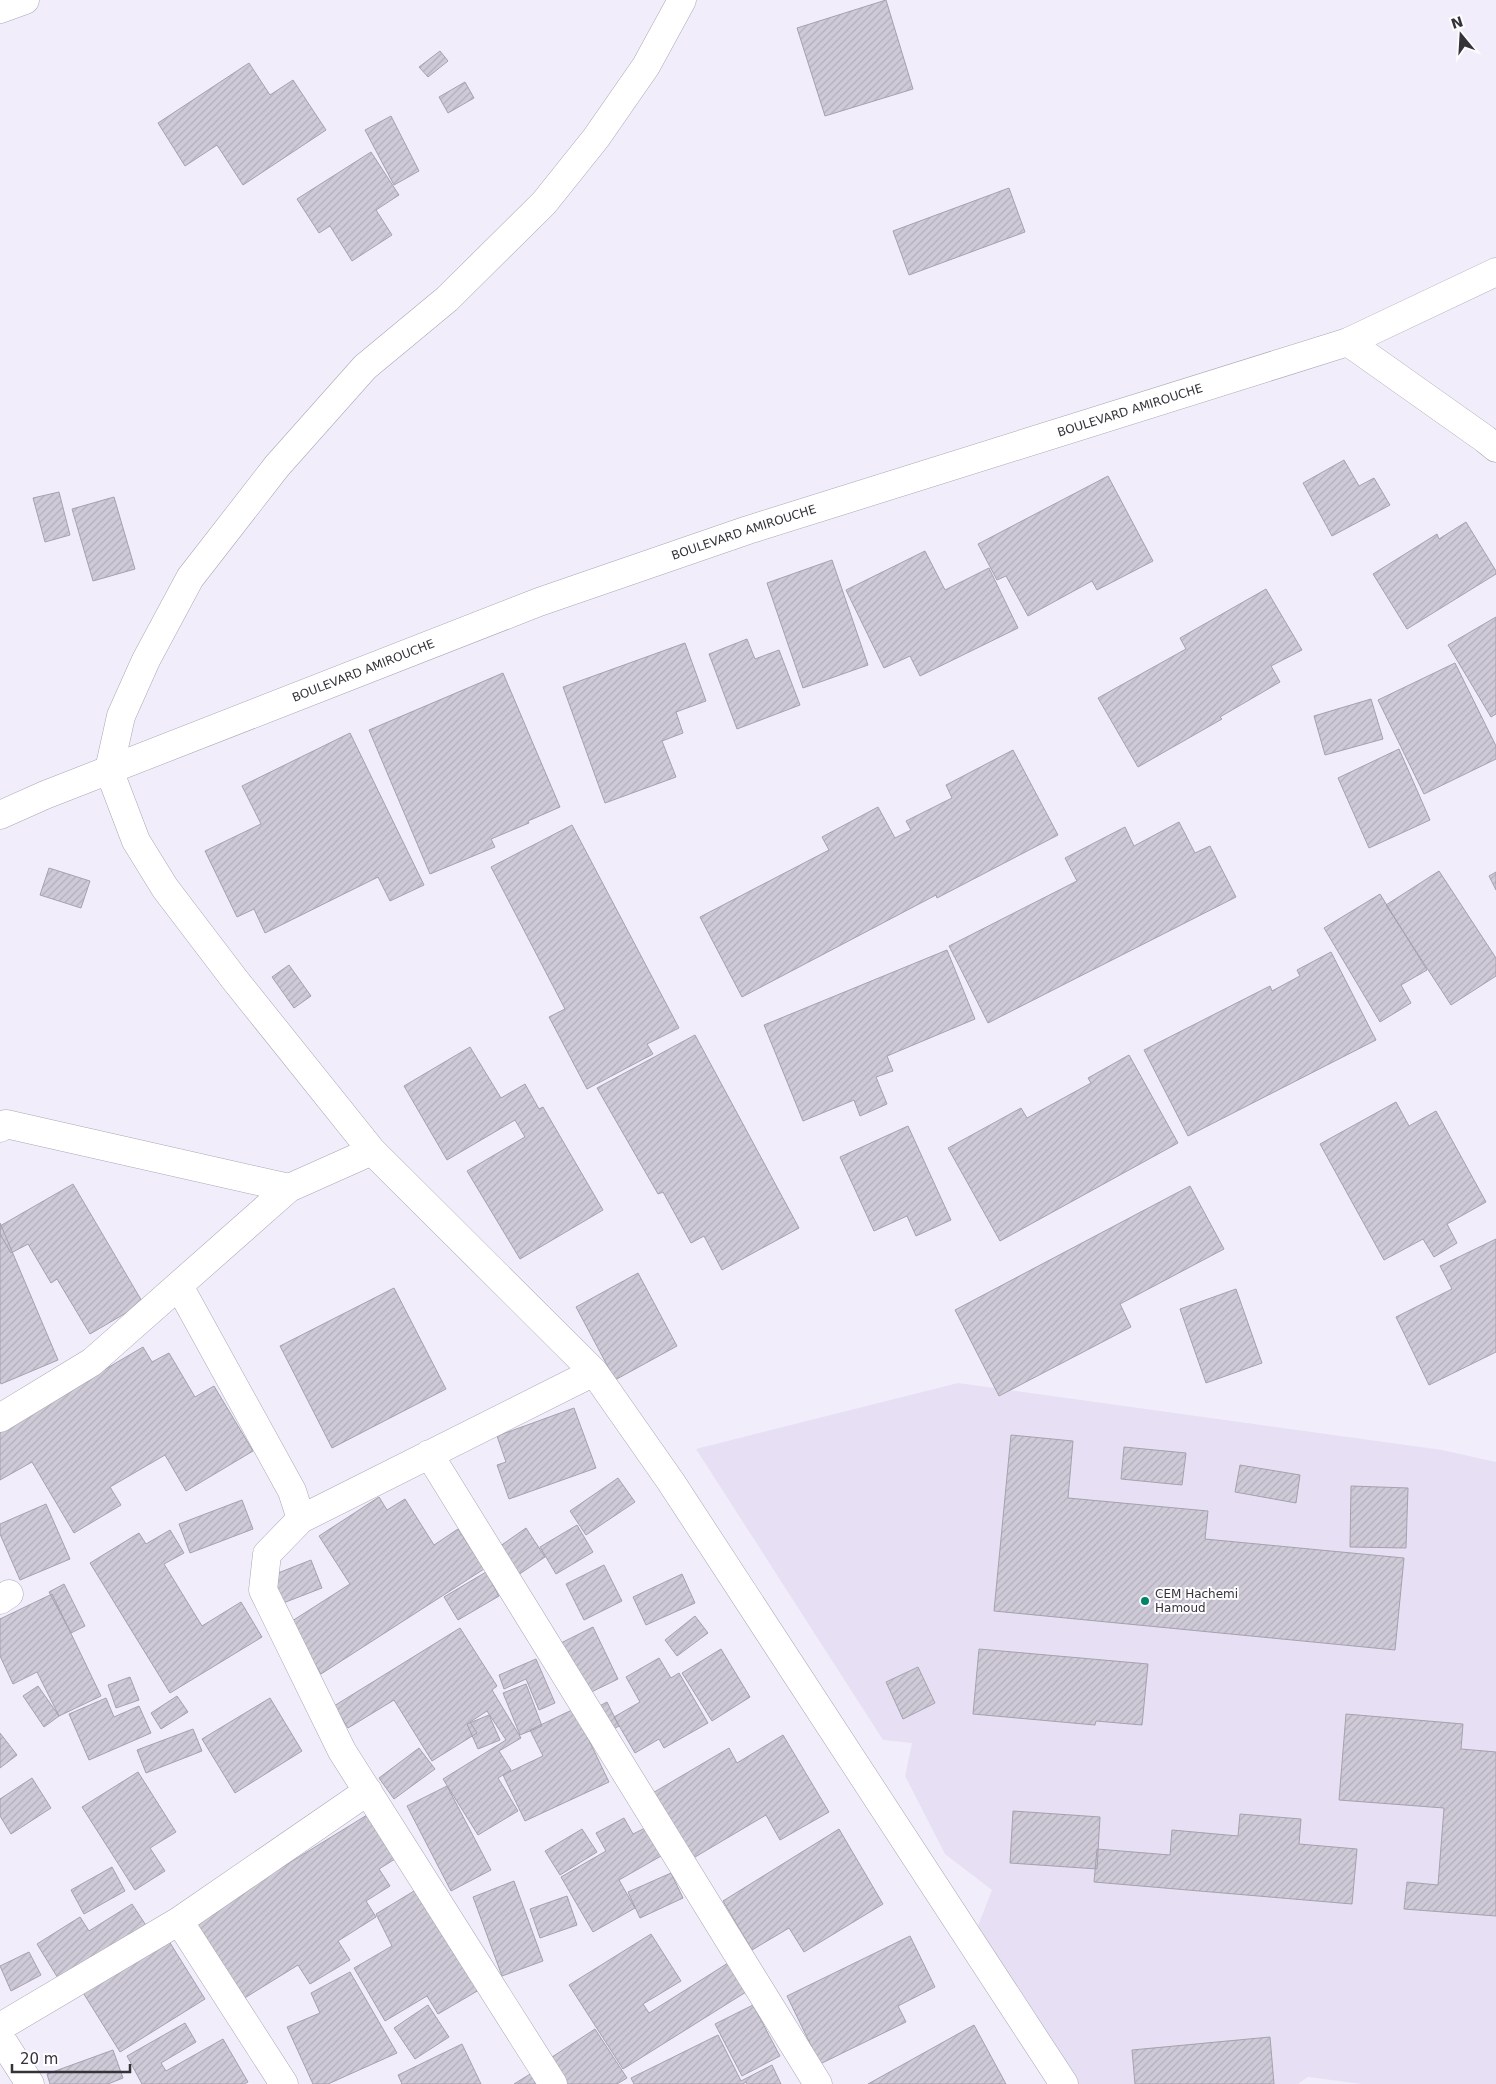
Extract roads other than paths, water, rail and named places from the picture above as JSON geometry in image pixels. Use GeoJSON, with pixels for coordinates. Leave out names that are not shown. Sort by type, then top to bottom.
{"type":"FeatureCollection","features":[{"type":"Feature","properties":{"kind":"main road"},"geometry":{"type":"LineString","coordinates":[[0,9],[25,0]]}},
{"type":"Feature","properties":{"kind":"main road"},"geometry":{"type":"LineString","coordinates":[[682,0],[646,66],[596,138],[544,203],[447,299],[365,367],[277,466],[190,578],[146,660],[121,716],[109,770],[136,841],[165,888],[235,980],[372,1151],[594,1372],[671,1482],[1064,2084]]}},
{"type":"Feature","properties":{"kind":"main road","name":"BOULEVARD AMIROUCHE"},"geometry":{"type":"LineString","coordinates":[[0,815],[109,770],[539,602],[730,536],[1348,342],[1496,272]]}},
{"type":"Feature","properties":{"kind":"main road"},"geometry":{"type":"LineString","coordinates":[[1348,342],[1496,448]]}},
{"type":"Feature","properties":{"kind":"main road"},"geometry":{"type":"LineString","coordinates":[[0,1128],[6,1124],[289,1188]]}},
{"type":"Feature","properties":{"kind":"main road"},"geometry":{"type":"LineString","coordinates":[[0,1418],[92,1362],[289,1188],[372,1151]]}},
{"type":"Feature","properties":{"kind":"main road"},"geometry":{"type":"LineString","coordinates":[[179,1286],[292,1491],[301,1519]]}},
{"type":"Feature","properties":{"kind":"main road"},"geometry":{"type":"LineString","coordinates":[[553,2084],[342,1751],[264,1590],[267,1554],[301,1519],[594,1372]]}},
{"type":"Feature","properties":{"kind":"main road"},"geometry":{"type":"LineString","coordinates":[[429,1454],[818,2084]]}},
{"type":"Feature","properties":{"kind":"main road"},"geometry":{"type":"LineString","coordinates":[[0,2027],[179,1921],[368,1791]]}},
{"type":"Feature","properties":{"kind":"main road"},"geometry":{"type":"LineString","coordinates":[[179,1921],[284,2084]]}},
{"type":"Feature","properties":{"kind":"main road"},"geometry":{"type":"LineString","coordinates":[[0,2037],[30,2084]]}},
{"type":"Feature","properties":{"kind":"place","name":"CEM Hachemi Hamoud"},"geometry":{"type":"Point","coordinates":[1145,1601]}}]}
